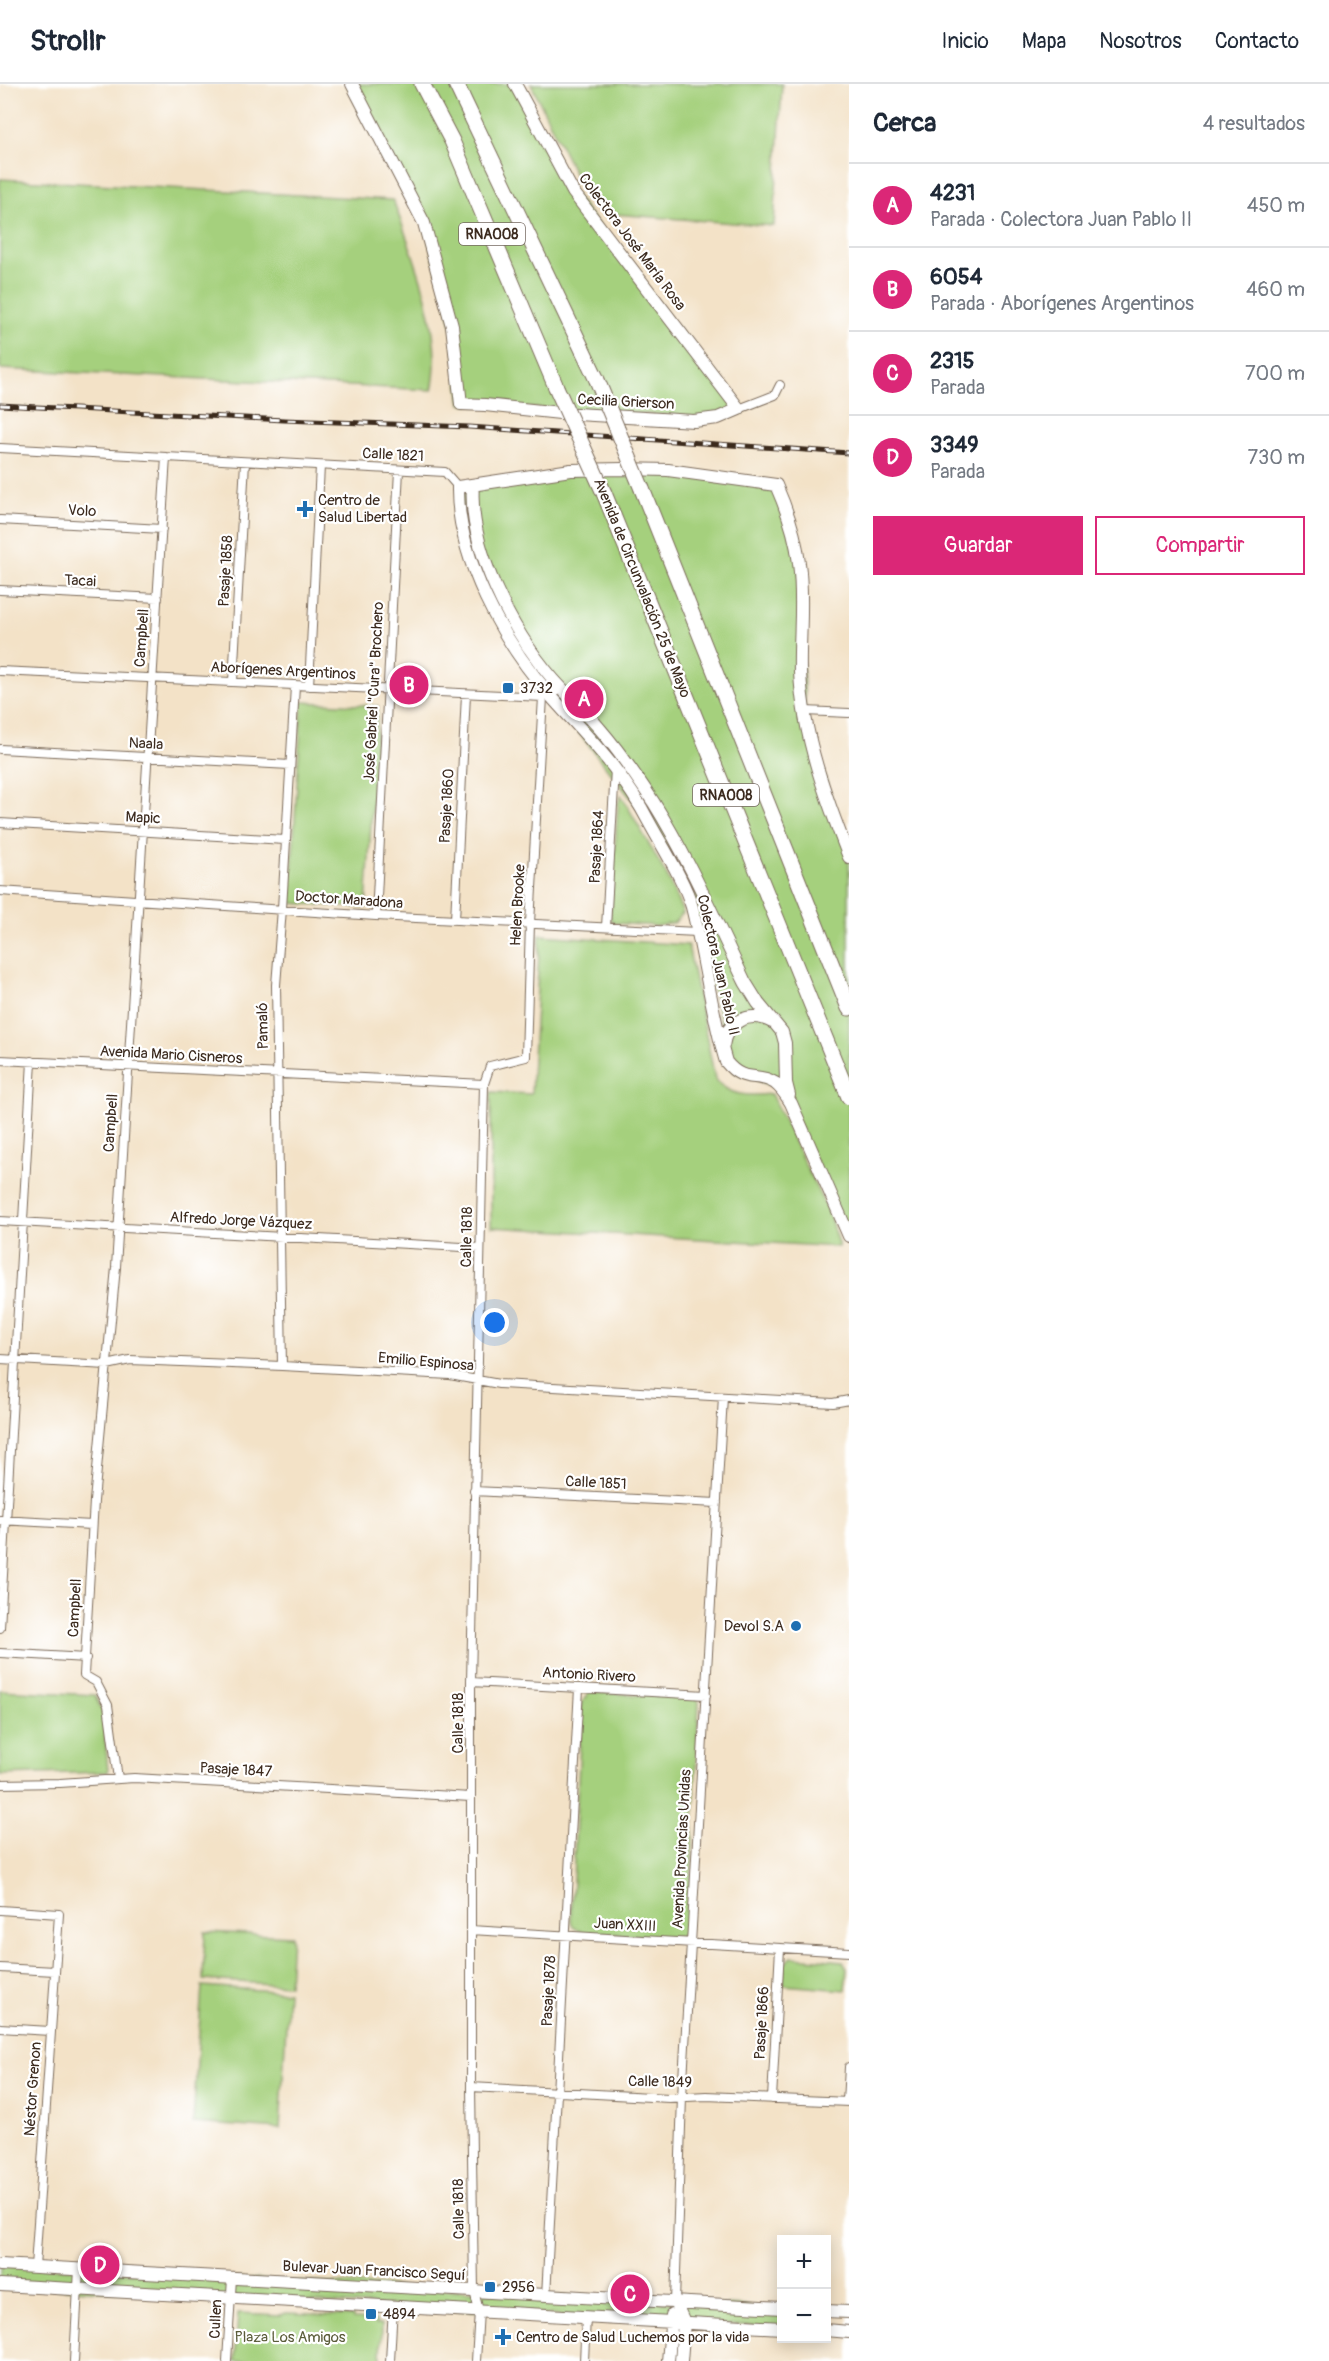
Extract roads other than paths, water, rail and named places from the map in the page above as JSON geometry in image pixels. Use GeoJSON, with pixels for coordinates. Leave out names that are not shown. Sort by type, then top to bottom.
{"type":"FeatureCollection","features":[{"type":"Feature","properties":{"kind":"highway","name":"Avenida de Circunvalación 25 de Mayo"},"geometry":{"type":"LineString","coordinates":[[422,84],[452,141],[556,387],[604,493],[849,1097]]}},
{"type":"Feature","properties":{"kind":"highway","name":"RNA008"},"geometry":{"type":"LineString","coordinates":[[456,84],[481,131],[597,380],[849,1008]]}},
{"type":"Feature","properties":{"kind":"main road","name":"Cecilia Grierson"},"geometry":{"type":"LineString","coordinates":[[352,84],[424,223],[452,326],[460,404],[694,421],[718,418],[739,410]]}},
{"type":"Feature","properties":{"kind":"main road","name":"Colectora José María Rosa"},"geometry":{"type":"LineString","coordinates":[[515,84],[573,192],[739,410]]}},
{"type":"Feature","properties":{"kind":"main road"},"geometry":{"type":"LineString","coordinates":[[458,487],[571,470],[622,469],[668,470],[776,485],[790,518],[799,562],[802,608],[800,673],[805,711],[820,778],[849,857]]}},
{"type":"Feature","properties":{"kind":"main road","name":"Colectora Juan Pablo II"},"geometry":{"type":"LineString","coordinates":[[473,485],[471,506],[476,534],[503,600],[536,656],[562,689],[600,728],[655,804],[745,981],[782,1032],[785,1043],[786,1083],[790,1102]]}},
{"type":"Feature","properties":{"kind":"main road","name":"Colectora Juan Pablo II"},"geometry":{"type":"LineString","coordinates":[[458,487],[458,506],[463,533],[483,591],[546,696],[592,739],[632,793],[691,905],[726,1062],[734,1072],[775,1083],[783,1090],[849,1236]]}},
{"type":"Feature","properties":{"kind":"main road","name":"Colectora Juan Pablo II"},"geometry":{"type":"LineString","coordinates":[[723,1050],[724,1038],[730,1027],[740,1020],[751,1016],[764,1018],[774,1023]]}},
{"type":"Feature","properties":{"kind":"main road"},"geometry":{"type":"LineString","coordinates":[[758,1079],[775,1071],[785,1054]]}},
{"type":"Feature","properties":{"kind":"main road","name":"Bulevar Juan Francisco Seguí"},"geometry":{"type":"LineString","coordinates":[[0,2265],[777,2308]]}},
{"type":"Feature","properties":{"kind":"main road"},"geometry":{"type":"LineString","coordinates":[[0,2285],[777,2328]]}},
{"type":"Feature","properties":{"kind":"main road","name":"Avenida Provincias Unidas"},"geometry":{"type":"LineString","coordinates":[[668,2361],[670,2322],[675,2302]]}},
{"type":"Feature","properties":{"kind":"main road","name":"Avenida Provincias Unidas"},"geometry":{"type":"LineString","coordinates":[[675,2302],[684,2322],[681,2361]]}},
{"type":"Feature","properties":{"kind":"main road"},"geometry":{"type":"LineString","coordinates":[[831,2311],[849,2312]]}},
{"type":"Feature","properties":{"kind":"main road"},"geometry":{"type":"LineString","coordinates":[[831,2330],[849,2332]]}},
{"type":"Feature","properties":{"kind":"street","name":"Cecilia Grierson"},"geometry":{"type":"LineString","coordinates":[[739,410],[775,395],[780,385]]}},
{"type":"Feature","properties":{"kind":"street","name":"Calle 1821"},"geometry":{"type":"LineString","coordinates":[[0,448],[445,472],[458,487]]}},
{"type":"Feature","properties":{"kind":"street","name":"Campbell"},"geometry":{"type":"LineString","coordinates":[[118,1779],[108,1705],[96,1682],[84,1675],[92,1525],[107,1365],[129,1066],[166,457]]}},
{"type":"Feature","properties":{"kind":"street","name":"Pasaje 1858"},"geometry":{"type":"LineString","coordinates":[[233,682],[245,462]]}},
{"type":"Feature","properties":{"kind":"street"},"geometry":{"type":"LineString","coordinates":[[309,686],[320,466]]}},
{"type":"Feature","properties":{"kind":"street","name":"José Gabriel \"Cura\" Brochero"},"geometry":{"type":"LineString","coordinates":[[376,916],[399,470]]}},
{"type":"Feature","properties":{"kind":"street","name":"Volo"},"geometry":{"type":"LineString","coordinates":[[0,520],[162,529]]}},
{"type":"Feature","properties":{"kind":"street","name":"Tacai"},"geometry":{"type":"LineString","coordinates":[[0,590],[158,598]]}},
{"type":"Feature","properties":{"kind":"street","name":"Aborígenes Argentinos"},"geometry":{"type":"LineString","coordinates":[[0,671],[466,694],[546,696],[562,689]]}},
{"type":"Feature","properties":{"kind":"street","name":"Pamaló"},"geometry":{"type":"LineString","coordinates":[[282,1366],[276,985],[295,686]]}},
{"type":"Feature","properties":{"kind":"street","name":"Pasaje 1860"},"geometry":{"type":"LineString","coordinates":[[455,920],[466,694]]}},
{"type":"Feature","properties":{"kind":"street","name":"Helen Brooke"},"geometry":{"type":"LineString","coordinates":[[484,1084],[490,1066],[526,1057],[530,923],[546,696]]}},
{"type":"Feature","properties":{"kind":"street"},"geometry":{"type":"LineString","coordinates":[[805,711],[849,713]]}},
{"type":"Feature","properties":{"kind":"street","name":"Naala"},"geometry":{"type":"LineString","coordinates":[[0,749],[290,765]]}},
{"type":"Feature","properties":{"kind":"street","name":"Pasaje 1864"},"geometry":{"type":"LineString","coordinates":[[606,927],[615,769]]}},
{"type":"Feature","properties":{"kind":"street","name":"Mapic"},"geometry":{"type":"LineString","coordinates":[[0,823],[285,840]]}},
{"type":"Feature","properties":{"kind":"street","name":"Doctor Maradona"},"geometry":{"type":"LineString","coordinates":[[0,891],[376,916],[697,932]]}},
{"type":"Feature","properties":{"kind":"street","name":"Avenida Mario Cisneros"},"geometry":{"type":"LineString","coordinates":[[0,1060],[484,1084]]}},
{"type":"Feature","properties":{"kind":"street"},"geometry":{"type":"LineString","coordinates":[[0,1628],[3,1520],[15,1360],[32,1061]]}},
{"type":"Feature","properties":{"kind":"street","name":"Calle 1818"},"geometry":{"type":"LineString","coordinates":[[476,2361],[479,2311],[474,2291],[471,2087],[471,1682],[484,1084]]}},
{"type":"Feature","properties":{"kind":"street","name":"Alfredo Jorge Vázquez"},"geometry":{"type":"LineString","coordinates":[[0,1221],[480,1248]]}},
{"type":"Feature","properties":{"kind":"street","name":"Emilio Espinosa"},"geometry":{"type":"LineString","coordinates":[[0,1359],[107,1365],[130,1360],[282,1366],[450,1375],[499,1384],[833,1403],[849,1400]]}},
{"type":"Feature","properties":{"kind":"street","name":"Avenida Provincias Unidas"},"geometry":{"type":"LineString","coordinates":[[675,2302],[682,2097],[723,1397]]}},
{"type":"Feature","properties":{"kind":"street","name":"Calle 1851"},"geometry":{"type":"LineString","coordinates":[[474,1491],[717,1503]]}},
{"type":"Feature","properties":{"kind":"street"},"geometry":{"type":"LineString","coordinates":[[3,1520],[92,1525]]}},
{"type":"Feature","properties":{"kind":"street"},"geometry":{"type":"LineString","coordinates":[[0,1653],[86,1658]]}},
{"type":"Feature","properties":{"kind":"street","name":"Antonio Rivero"},"geometry":{"type":"LineString","coordinates":[[471,1682],[706,1695]]}},
{"type":"Feature","properties":{"kind":"street","name":"Pasaje 1878"},"geometry":{"type":"LineString","coordinates":[[546,2295],[579,1688]]}},
{"type":"Feature","properties":{"kind":"street","name":"Pasaje 1847"},"geometry":{"type":"LineString","coordinates":[[0,1784],[145,1779],[471,1797]]}},
{"type":"Feature","properties":{"kind":"street","name":"Néstor Grenon"},"geometry":{"type":"LineString","coordinates":[[0,1910],[59,1914],[35,2267]]}},
{"type":"Feature","properties":{"kind":"street","name":"Juan XXIII"},"geometry":{"type":"LineString","coordinates":[[471,1930],[849,1952]]}},
{"type":"Feature","properties":{"kind":"street","name":"Pasaje 1866"},"geometry":{"type":"LineString","coordinates":[[772,2099],[780,1948]]}},
{"type":"Feature","properties":{"kind":"street"},"geometry":{"type":"LineString","coordinates":[[0,1968],[55,1971]]}},
{"type":"Feature","properties":{"kind":"street"},"geometry":{"type":"LineString","coordinates":[[0,2028],[50,2031]]}},
{"type":"Feature","properties":{"kind":"street"},"geometry":{"type":"LineString","coordinates":[[848,2102],[849,2067]]}},
{"type":"Feature","properties":{"kind":"street","name":"Calle 1849"},"geometry":{"type":"LineString","coordinates":[[471,2087],[848,2102]]}},
{"type":"Feature","properties":{"kind":"street"},"geometry":{"type":"LineString","coordinates":[[74,2361],[79,2269]]}},
{"type":"Feature","properties":{"kind":"street","name":"Cullen"},"geometry":{"type":"LineString","coordinates":[[227,2361],[232,2278]]}},
{"type":"Feature","properties":{"kind":"street"},"geometry":{"type":"LineString","coordinates":[[390,2361],[393,2306]]}},
{"type":"Feature","properties":{"kind":"street"},"geometry":{"type":"LineString","coordinates":[[584,2361],[586,2317]]}},
{"type":"Feature","properties":{"kind":"railway"},"geometry":{"type":"LineString","coordinates":[[0,405],[469,427],[849,453]]}},
{"type":"Feature","properties":{"kind":"place","name":"Centro de Salud Libertad"},"geometry":{"type":"Point","coordinates":[305,509]}},
{"type":"Feature","properties":{"kind":"place","name":"6054"},"geometry":{"type":"Point","coordinates":[409,685]}},
{"type":"Feature","properties":{"kind":"place","name":"3732"},"geometry":{"type":"Point","coordinates":[508,688]}},
{"type":"Feature","properties":{"kind":"place","name":"4231"},"geometry":{"type":"Point","coordinates":[584,699]}},
{"type":"Feature","properties":{"kind":"place","name":"Devol S.A"},"geometry":{"type":"Point","coordinates":[796,1626]}},
{"type":"Feature","properties":{"kind":"place","name":"3349"},"geometry":{"type":"Point","coordinates":[100,2265]}},
{"type":"Feature","properties":{"kind":"place","name":"2956"},"geometry":{"type":"Point","coordinates":[490,2287]}},
{"type":"Feature","properties":{"kind":"place","name":"2315"},"geometry":{"type":"Point","coordinates":[630,2294]}},
{"type":"Feature","properties":{"kind":"place","name":"4894"},"geometry":{"type":"Point","coordinates":[371,2314]}},
{"type":"Feature","properties":{"kind":"place","name":"Centro de Salud Luchemos por la vida"},"geometry":{"type":"Point","coordinates":[503,2337]}},
{"type":"Feature","properties":{"kind":"park label","name":"Plaza Los Amigos"},"geometry":{"type":"Point","coordinates":[290,2337]}}]}
